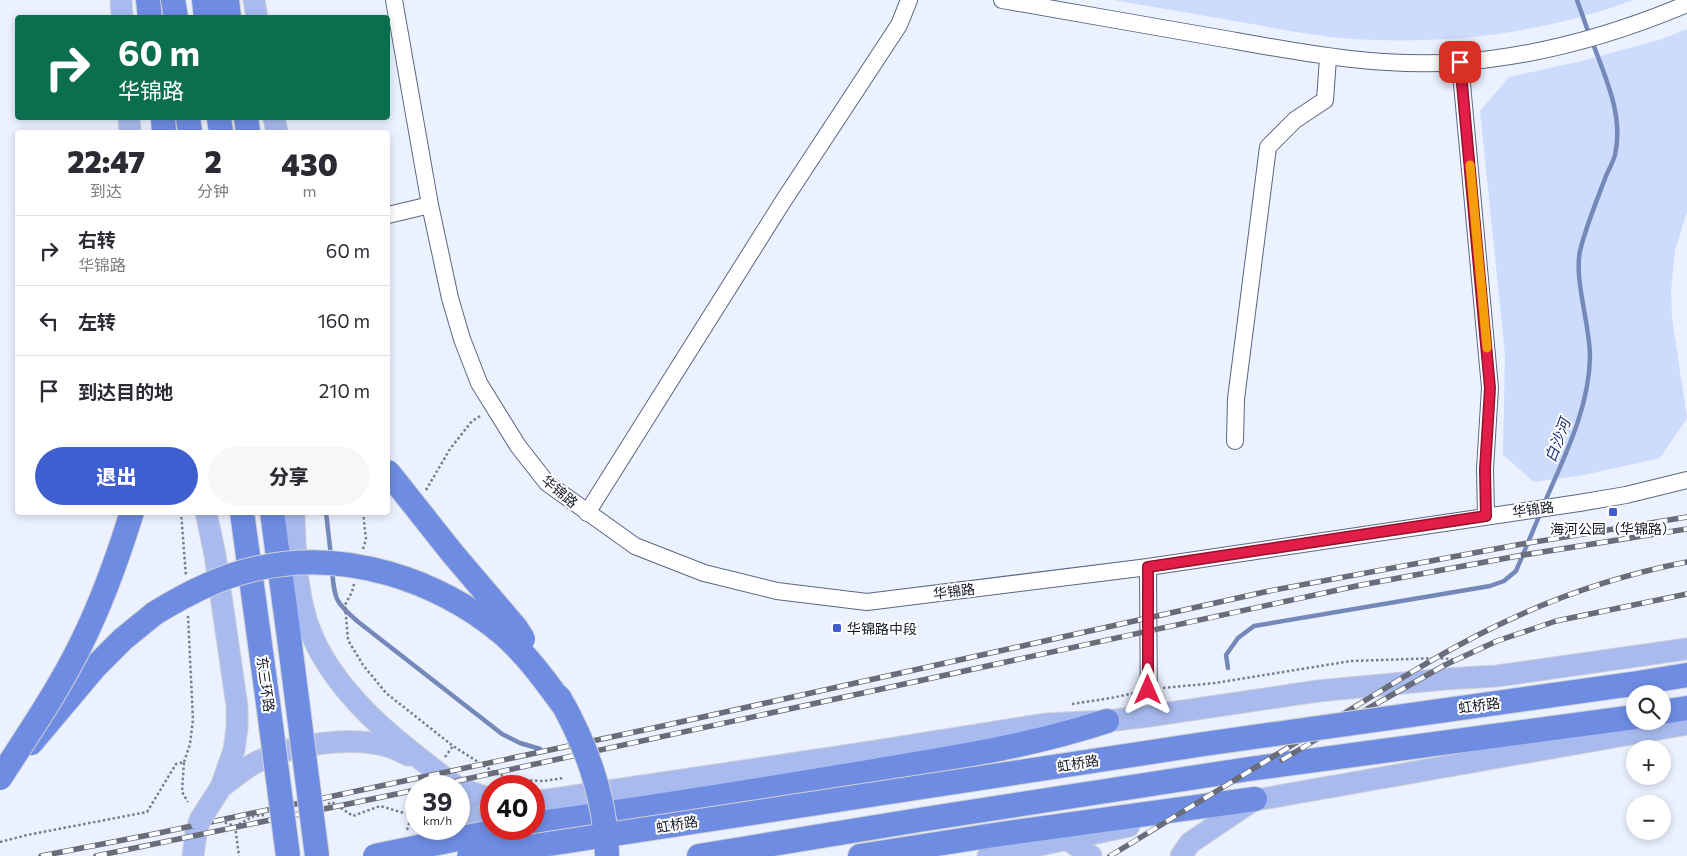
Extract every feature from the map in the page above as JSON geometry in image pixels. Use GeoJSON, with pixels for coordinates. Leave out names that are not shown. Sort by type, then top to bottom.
{"type":"FeatureCollection","features":[{"type":"Feature","properties":{"kind":"highway"},"geometry":{"type":"LineString","coordinates":[[174,0],[176,15]]}},
{"type":"Feature","properties":{"kind":"highway"},"geometry":{"type":"LineString","coordinates":[[204,0],[206,15]]}},
{"type":"Feature","properties":{"kind":"highway"},"geometry":{"type":"LineString","coordinates":[[390,475],[453,554],[516,628],[566,710],[591,762],[601,803],[607,856]]}},
{"type":"Feature","properties":{"kind":"highway"},"geometry":{"type":"LineString","coordinates":[[0,778],[40,716],[81,644],[107,584],[131,515]]}},
{"type":"Feature","properties":{"kind":"highway","name":"东三环路"},"geometry":{"type":"LineString","coordinates":[[242,515],[288,856]]}},
{"type":"Feature","properties":{"kind":"highway","name":"东三环路"},"geometry":{"type":"LineString","coordinates":[[272,515],[317,856]]}},
{"type":"Feature","properties":{"kind":"highway"},"geometry":{"type":"LineString","coordinates":[[0,778],[122,639],[149,618],[188,593],[225,577],[268,566],[300,563],[338,563],[377,570],[407,579],[441,594],[478,616],[504,635],[533,664],[566,710]]}},
{"type":"Feature","properties":{"kind":"highway","name":"虹桥路"},"geometry":{"type":"LineString","coordinates":[[469,856],[1204,744],[1687,675]]}},
{"type":"Feature","properties":{"kind":"highway"},"geometry":{"type":"LineString","coordinates":[[1671,711],[1687,708]]}},
{"type":"Feature","properties":{"kind":"highway"},"geometry":{"type":"LineString","coordinates":[[699,856],[1249,769],[1626,718]]}},
{"type":"Feature","properties":{"kind":"highway"},"geometry":{"type":"LineString","coordinates":[[545,822],[725,796],[976,754],[1073,732],[1107,721]]}},
{"type":"Feature","properties":{"kind":"highway"},"geometry":{"type":"LineString","coordinates":[[860,856],[991,845],[1255,799]]}},
{"type":"Feature","properties":{"kind":"highway"},"geometry":{"type":"LineString","coordinates":[[375,856],[480,834]]}},
{"type":"Feature","properties":{"kind":"main road"},"geometry":{"type":"LineString","coordinates":[[121,0],[122,15]]}},
{"type":"Feature","properties":{"kind":"main road"},"geometry":{"type":"LineString","coordinates":[[254,0],[256,15]]}},
{"type":"Feature","properties":{"kind":"main road"},"geometry":{"type":"LineString","coordinates":[[193,856],[196,833],[207,820],[221,787],[234,750],[238,728],[238,706],[215,555],[207,515]]}},
{"type":"Feature","properties":{"kind":"main road"},"geometry":{"type":"LineString","coordinates":[[294,515],[300,592],[307,621],[316,645],[330,670],[350,695],[379,724],[435,761],[447,775]]}},
{"type":"Feature","properties":{"kind":"main road"},"geometry":{"type":"LineString","coordinates":[[545,800],[1045,724],[1107,721],[1149,716],[1318,691],[1497,676],[1687,649]]}},
{"type":"Feature","properties":{"kind":"main road"},"geometry":{"type":"LineString","coordinates":[[991,845],[1038,836],[1067,840],[1255,799],[1687,724]]}},
{"type":"Feature","properties":{"kind":"main road"},"geometry":{"type":"LineString","coordinates":[[221,787],[257,762],[281,752],[324,743],[369,742],[435,761]]}},
{"type":"Feature","properties":{"kind":"main road"},"geometry":{"type":"LineString","coordinates":[[1181,856],[1190,843],[1255,799]]}},
{"type":"Feature","properties":{"kind":"main road"},"geometry":{"type":"LineString","coordinates":[[470,815],[480,856]]}},
{"type":"Feature","properties":{"kind":"main road"},"geometry":{"type":"LineString","coordinates":[[1067,840],[1091,856]]}},
{"type":"Feature","properties":{"kind":"street","name":"华锦路"},"geometry":{"type":"LineString","coordinates":[[394,0],[430,205],[450,298],[462,339],[479,383],[518,446],[547,483],[634,546],[704,573],[777,591],[866,602],[1148,567],[1579,503],[1626,495],[1687,480]]}},
{"type":"Feature","properties":{"kind":"street"},"geometry":{"type":"LineString","coordinates":[[587,513],[782,203],[899,25],[909,0]]}},
{"type":"Feature","properties":{"kind":"street"},"geometry":{"type":"LineString","coordinates":[[1002,0],[1328,58],[1403,63],[1460,62],[1493,58],[1571,43],[1656,17],[1687,4]]}},
{"type":"Feature","properties":{"kind":"street"},"geometry":{"type":"LineString","coordinates":[[1235,441],[1236,399],[1268,147],[1295,120],[1325,100],[1328,58]]}},
{"type":"Feature","properties":{"kind":"street"},"geometry":{"type":"LineString","coordinates":[[1460,62],[1490,388],[1485,469],[1486,516]]}},
{"type":"Feature","properties":{"kind":"street"},"geometry":{"type":"LineString","coordinates":[[390,215],[430,205]]}},
{"type":"Feature","properties":{"kind":"street"},"geometry":{"type":"LineString","coordinates":[[1148,567],[1149,716]]}},
{"type":"Feature","properties":{"kind":"path"},"geometry":{"type":"LineString","coordinates":[[425,496],[427,488],[450,449],[472,421]]}},
{"type":"Feature","properties":{"kind":"path"},"geometry":{"type":"LineString","coordinates":[[181,515],[187,581]]}},
{"type":"Feature","properties":{"kind":"path"},"geometry":{"type":"LineString","coordinates":[[345,605],[348,640],[363,666],[386,693],[453,746],[497,774],[518,780],[543,781],[570,778]]}},
{"type":"Feature","properties":{"kind":"path"},"geometry":{"type":"LineString","coordinates":[[188,610],[193,720],[190,744],[184,762],[182,792],[188,802]]}},
{"type":"Feature","properties":{"kind":"path"},"geometry":{"type":"LineString","coordinates":[[1072,704],[1148,690],[1215,683],[1351,661],[1439,658],[1464,660]]}},
{"type":"Feature","properties":{"kind":"path"},"geometry":{"type":"LineString","coordinates":[[435,761],[453,746]]}},
{"type":"Feature","properties":{"kind":"path"},"geometry":{"type":"LineString","coordinates":[[0,842],[27,834],[147,812],[176,764],[184,762]]}},
{"type":"Feature","properties":{"kind":"path"},"geometry":{"type":"LineString","coordinates":[[207,820],[235,826],[239,856]]}},
{"type":"Feature","properties":{"kind":"shaded area"},"geometry":{"type":"Polygon","coordinates":[[[1113,0],[1633,0],[1565,21],[1495,34],[1460,38],[1388,40],[1315,35],[1113,0]]]}},
{"type":"Feature","properties":{"kind":"shaded area"},"geometry":{"type":"Polygon","coordinates":[[[1687,29],[1687,212],[1675,250],[1671,291],[1672,318],[1687,418],[1660,458],[1584,475],[1534,482],[1503,455],[1505,354],[1480,111],[1509,77],[1582,61],[1662,39],[1687,29]]]}},
{"type":"Feature","properties":{"kind":"waterway","name":"白沙河"},"geometry":{"type":"LineString","coordinates":[[1577,0],[1589,34]]}},
{"type":"Feature","properties":{"kind":"waterway","name":"白沙河"},"geometry":{"type":"LineString","coordinates":[[1544,504],[1574,432],[1589,376],[1588,331],[1579,276],[1580,251],[1585,232],[1614,158],[1617,140],[1617,125],[1612,96],[1592,41]]}},
{"type":"Feature","properties":{"kind":"waterway","name":"白沙河"},"geometry":{"type":"LineString","coordinates":[[1228,668],[1226,655],[1238,638],[1254,626],[1490,586],[1504,581],[1516,571],[1540,514]]}},
{"type":"Feature","properties":{"kind":"waterway"},"geometry":{"type":"LineString","coordinates":[[326,515],[331,556]]}},
{"type":"Feature","properties":{"kind":"waterway"},"geometry":{"type":"LineString","coordinates":[[332,571],[337,600],[357,621],[502,734],[520,743],[540,749]]}},
{"type":"Feature","properties":{"kind":"railway"},"geometry":{"type":"LineString","coordinates":[[41,856],[159,833],[658,727],[1269,591],[1522,544],[1687,517]]}},
{"type":"Feature","properties":{"kind":"railway"},"geometry":{"type":"LineString","coordinates":[[470,778],[1361,585],[1523,555],[1687,529]]}},
{"type":"Feature","properties":{"kind":"railway"},"geometry":{"type":"LineString","coordinates":[[1110,856],[1409,674],[1470,639],[1538,607],[1587,589],[1662,567],[1687,562]]}},
{"type":"Feature","properties":{"kind":"railway"},"geometry":{"type":"LineString","coordinates":[[1282,760],[1445,665],[1497,641],[1556,621],[1687,594]]}},
{"type":"Feature","properties":{"kind":"railway"},"geometry":{"type":"LineString","coordinates":[[96,856],[405,792]]}},
{"type":"Feature","properties":{"kind":"slow traffic"},"geometry":{"type":"LineString","coordinates":[[1470,165],[1487,348]]}},
{"type":"Feature","properties":{"kind":"place","name":"海河公园（华锦路）"},"geometry":{"type":"Point","coordinates":[1613,512]}},
{"type":"Feature","properties":{"kind":"place","name":"华锦路中段"},"geometry":{"type":"Point","coordinates":[837,628]}},
{"type":"Feature","properties":{"kind":"route"},"geometry":{"type":"LineString","coordinates":[[1148,690],[1148,567],[1486,516],[1485,469],[1490,388],[1460,62]]}}]}
